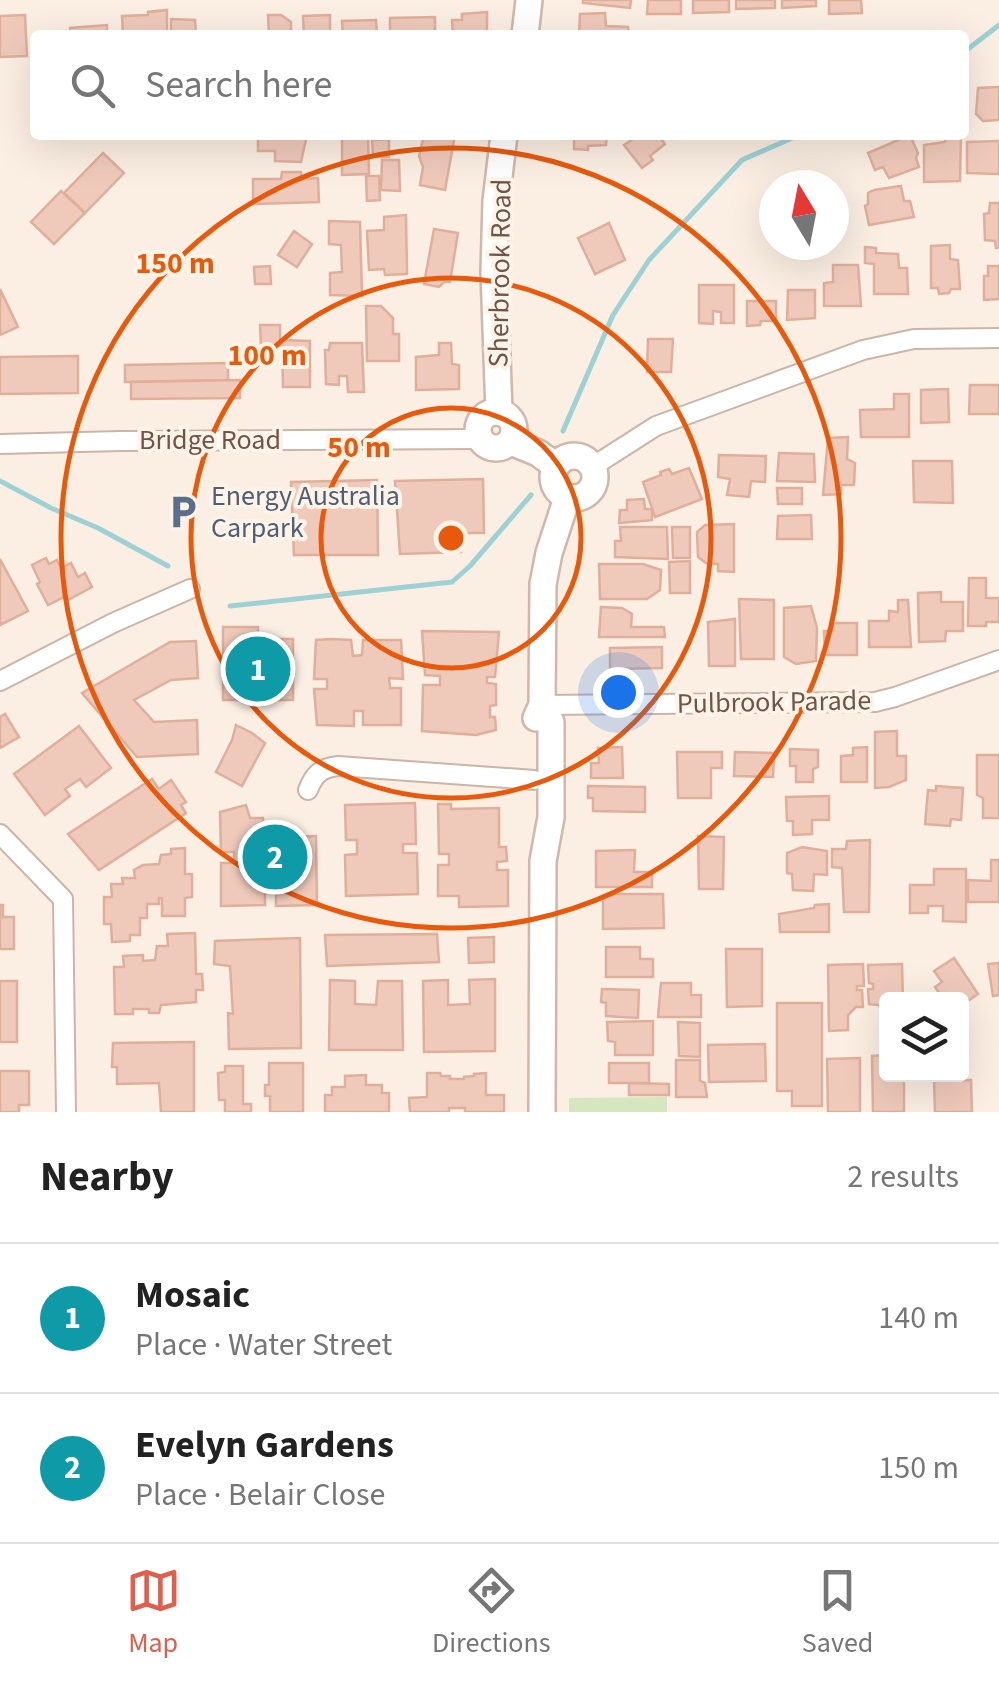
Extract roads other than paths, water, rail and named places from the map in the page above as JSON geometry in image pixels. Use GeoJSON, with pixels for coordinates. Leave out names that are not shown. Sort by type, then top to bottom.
{"type":"FeatureCollection","features":[{"type":"Feature","properties":{"kind":"main road"},"geometry":{"type":"LineString","coordinates":[[526,30],[529,0]]}},
{"type":"Feature","properties":{"kind":"main road","name":"Sherbrook Road"},"geometry":{"type":"LineString","coordinates":[[500,412],[494,272],[496,200],[503,140]]}},
{"type":"Feature","properties":{"kind":"main road"},"geometry":{"type":"LineString","coordinates":[[488,414],[506,414],[514,423],[514,436],[501,448],[489,447],[480,439],[478,428],[488,414]]}},
{"type":"Feature","properties":{"kind":"main road"},"geometry":{"type":"LineString","coordinates":[[510,442],[538,453],[556,466]]}},
{"type":"Feature","properties":{"kind":"main road"},"geometry":{"type":"LineString","coordinates":[[574,456],[588,461],[595,480],[588,493],[568,498],[557,490],[552,478],[556,466],[574,456]]}},
{"type":"Feature","properties":{"kind":"main road"},"geometry":{"type":"LineString","coordinates":[[543,862],[534,816],[534,722],[542,706],[542,584],[548,553],[568,498]]}},
{"type":"Feature","properties":{"kind":"main road"},"geometry":{"type":"LineString","coordinates":[[542,706],[551,722],[551,817],[543,862],[542,1112]]}},
{"type":"Feature","properties":{"kind":"street"},"geometry":{"type":"LineString","coordinates":[[592,467],[656,426],[863,350],[914,339],[999,338]]}},
{"type":"Feature","properties":{"kind":"street","name":"Bridge Road"},"geometry":{"type":"LineString","coordinates":[[0,444],[480,439]]}},
{"type":"Feature","properties":{"kind":"street"},"geometry":{"type":"LineString","coordinates":[[0,680],[190,589]]}},
{"type":"Feature","properties":{"kind":"street","name":"Pulbrook Parade"},"geometry":{"type":"LineString","coordinates":[[542,706],[875,702],[999,660]]}},
{"type":"Feature","properties":{"kind":"street"},"geometry":{"type":"LineString","coordinates":[[308,790],[314,775],[326,767],[338,766],[534,780]]}},
{"type":"Feature","properties":{"kind":"street"},"geometry":{"type":"LineString","coordinates":[[0,834],[63,900],[66,1112]]}},
{"type":"Feature","properties":{"kind":"waterway"},"geometry":{"type":"LineString","coordinates":[[969,48],[999,25]]}},
{"type":"Feature","properties":{"kind":"waterway"},"geometry":{"type":"LineString","coordinates":[[563,431],[613,315],[649,260],[742,160],[788,140]]}},
{"type":"Feature","properties":{"kind":"waterway"},"geometry":{"type":"LineString","coordinates":[[0,481],[168,566]]}},
{"type":"Feature","properties":{"kind":"waterway"},"geometry":{"type":"LineString","coordinates":[[230,606],[452,582],[531,495]]}},
{"type":"Feature","properties":{"kind":"place","name":"Energy Australia Carpark"},"geometry":{"type":"Point","coordinates":[183,512]}},
{"type":"Feature","properties":{"kind":"place","name":"Mosaic"},"geometry":{"type":"Point","coordinates":[258,669]}},
{"type":"Feature","properties":{"kind":"place","name":"Evelyn Gardens"},"geometry":{"type":"Point","coordinates":[275,857]}}]}
